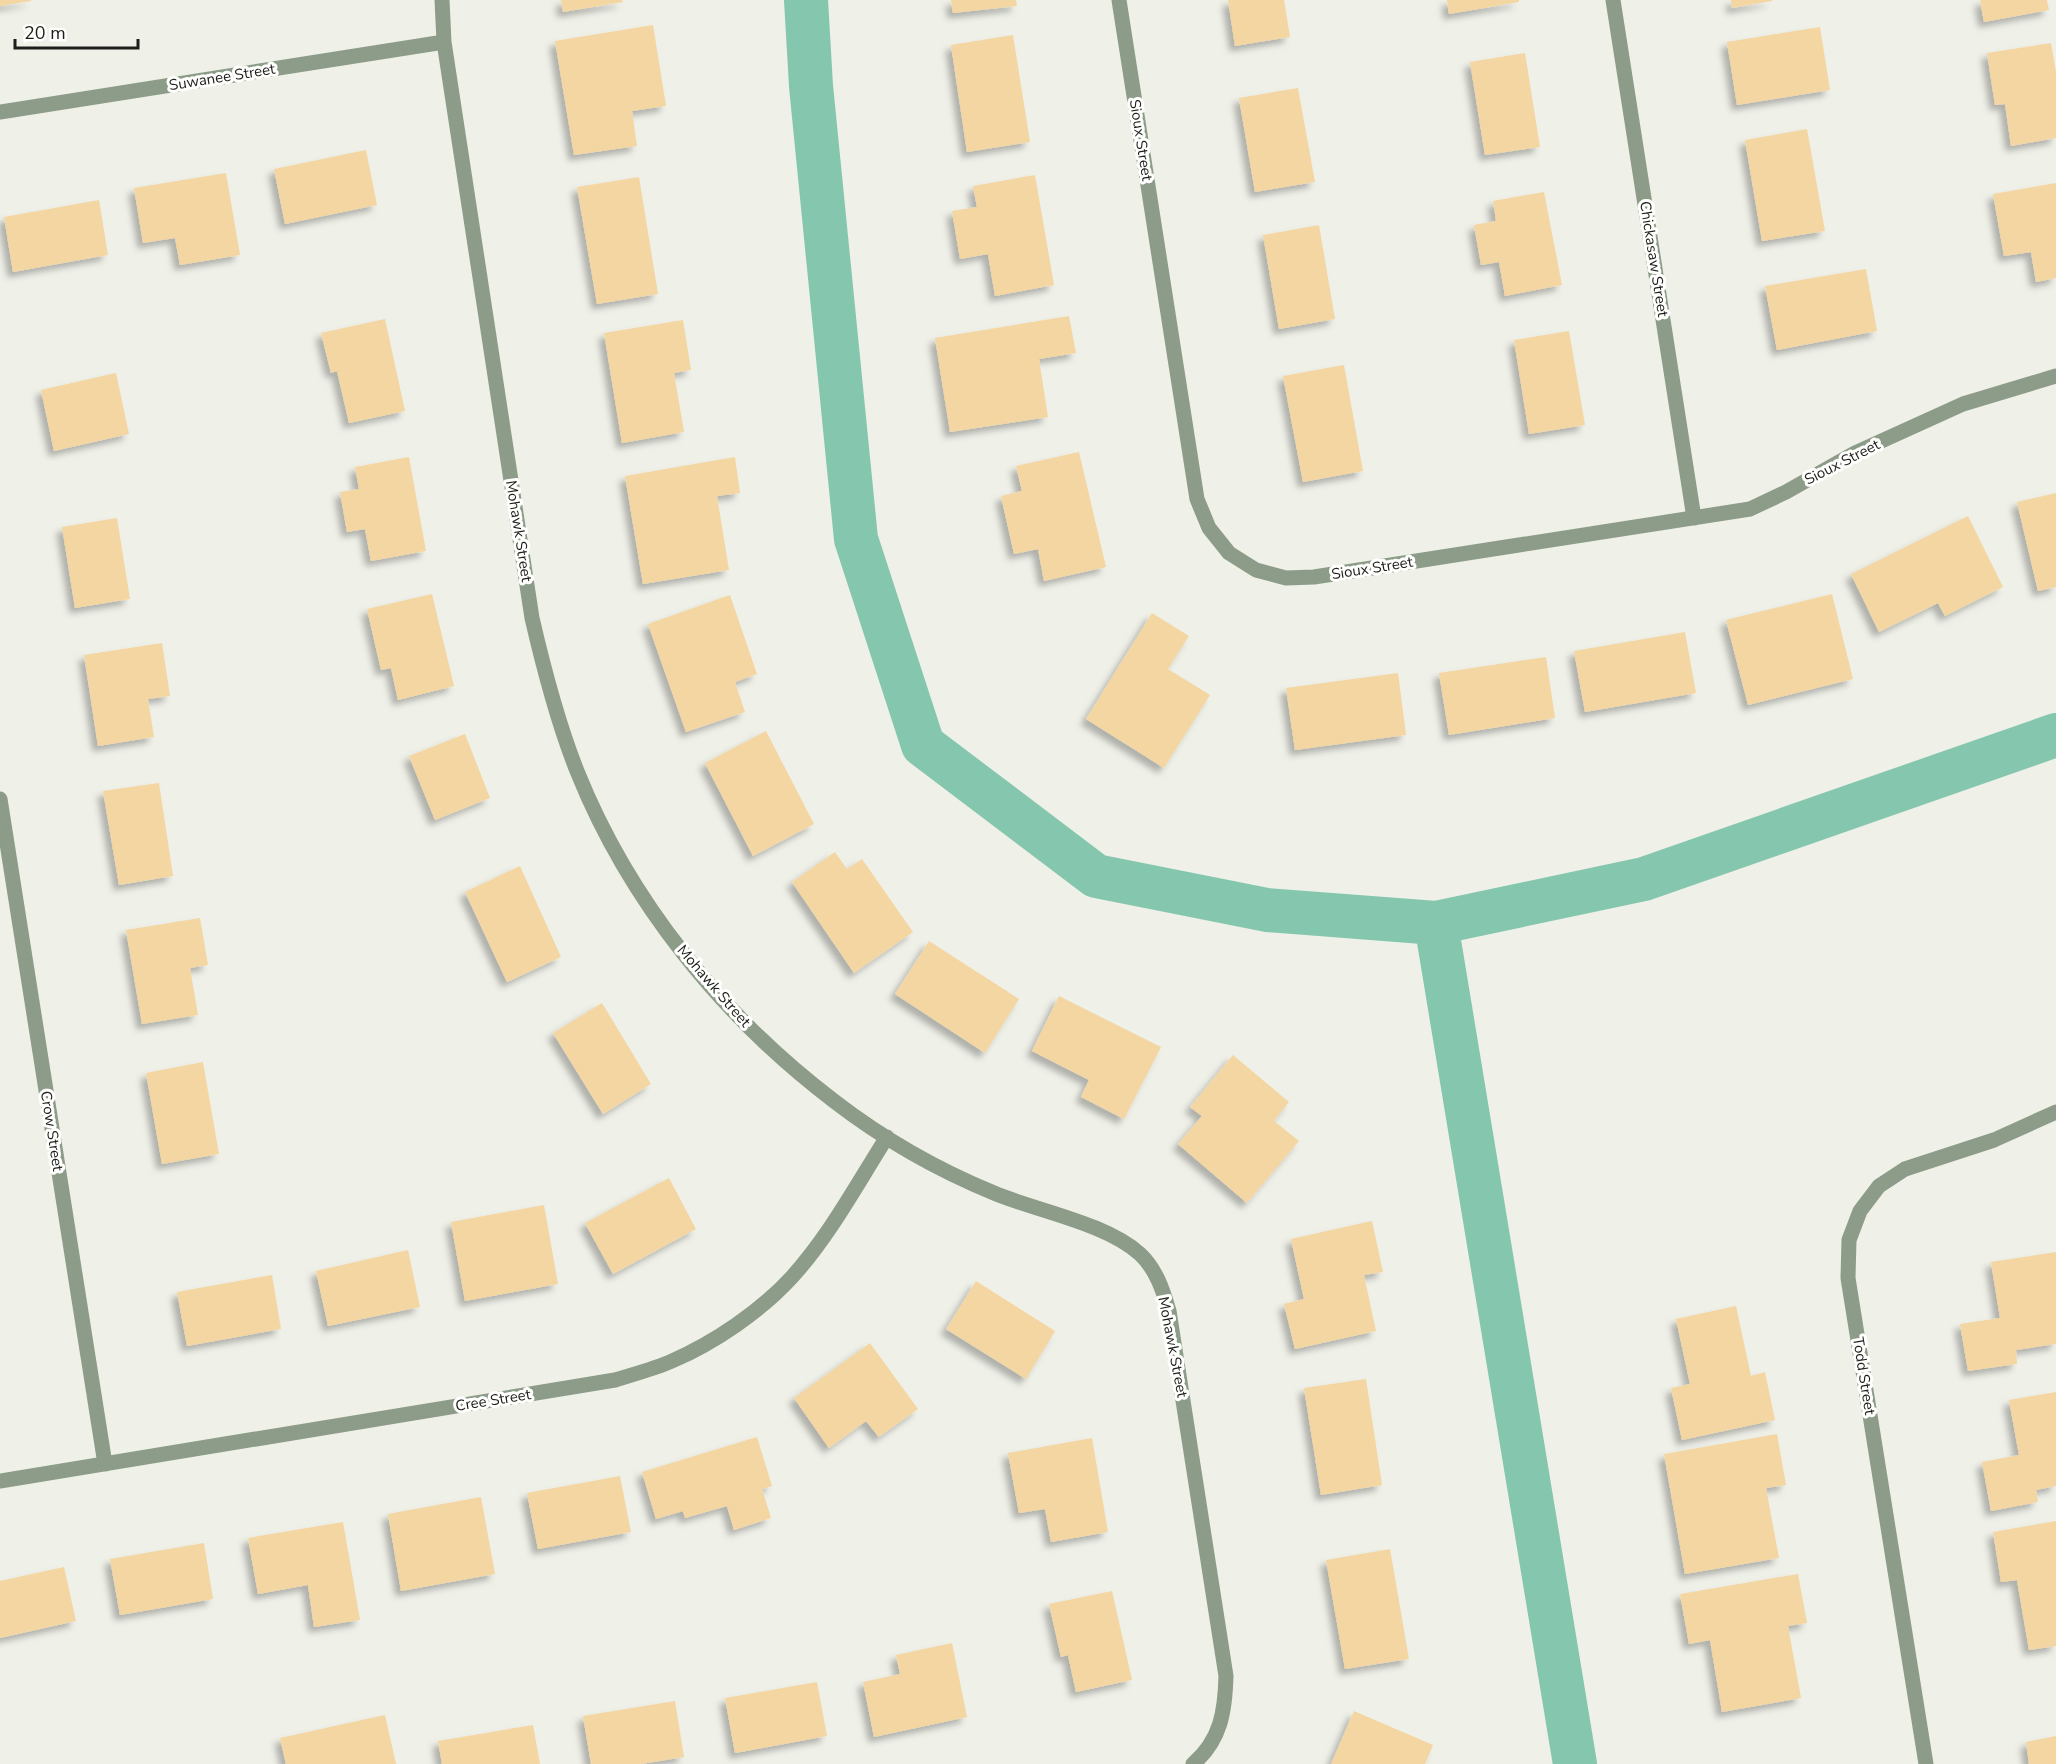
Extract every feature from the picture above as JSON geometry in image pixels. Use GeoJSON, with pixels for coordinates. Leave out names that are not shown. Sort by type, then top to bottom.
{"type":"FeatureCollection","features":[{"type":"Feature","properties":{"kind":"street","name":"Mohawk Street"},"geometry":{"type":"LineString","coordinates":[[442,0],[444,42],[532,618],[547,681],[578,773],[605,832],[637,888],[694,968],[760,1039],[834,1102],[887,1137],[935,1165],[994,1193],[1116,1236],[1142,1255],[1160,1281],[1169,1311],[1226,1676],[1225,1708],[1215,1737],[1194,1763]]}},
{"type":"Feature","properties":{"kind":"street","name":"Sioux Street"},"geometry":{"type":"LineString","coordinates":[[1119,0],[1197,499],[1209,528],[1229,553],[1256,570],[1286,578],[1314,577],[1750,509],[1786,492],[1855,453],[1963,404],[2056,376]]}},
{"type":"Feature","properties":{"kind":"street","name":"Chickasaw Street"},"geometry":{"type":"LineString","coordinates":[[1613,0],[1694,518]]}},
{"type":"Feature","properties":{"kind":"street","name":"Suwanee Street"},"geometry":{"type":"LineString","coordinates":[[0,112],[444,42]]}},
{"type":"Feature","properties":{"kind":"street","name":"Crow Street"},"geometry":{"type":"LineString","coordinates":[[0,799],[105,1464]]}},
{"type":"Feature","properties":{"kind":"street","name":"Todd Street"},"geometry":{"type":"LineString","coordinates":[[1926,1764],[1848,1278],[1849,1240],[1860,1211],[1879,1186],[1905,1169],[1994,1140],[2056,1113]]}},
{"type":"Feature","properties":{"kind":"street","name":"Cree Street"},"geometry":{"type":"LineString","coordinates":[[0,1481],[615,1380],[671,1361],[723,1334],[770,1298],[791,1278],[828,1232],[887,1137]]}},
{"type":"Feature","properties":{"kind":"building"},"geometry":{"type":"Polygon","coordinates":[[[0,0],[31,0],[31,1],[0,6],[0,0]]]}},
{"type":"Feature","properties":{"kind":"building"},"geometry":{"type":"Polygon","coordinates":[[[561,0],[622,0],[623,2],[563,12],[561,0]]]}},
{"type":"Feature","properties":{"kind":"building"},"geometry":{"type":"Polygon","coordinates":[[[951,0],[1016,0],[1017,6],[953,13],[951,0]]]}},
{"type":"Feature","properties":{"kind":"building"},"geometry":{"type":"Polygon","coordinates":[[[1228,0],[1284,0],[1290,37],[1235,46],[1228,0]]]}},
{"type":"Feature","properties":{"kind":"building"},"geometry":{"type":"Polygon","coordinates":[[[1447,0],[1519,0],[1519,2],[1449,14],[1447,0]]]}},
{"type":"Feature","properties":{"kind":"building"},"geometry":{"type":"Polygon","coordinates":[[[1731,0],[1772,0],[1772,1],[1732,8],[1731,0]]]}},
{"type":"Feature","properties":{"kind":"building"},"geometry":{"type":"Polygon","coordinates":[[[1980,0],[2047,0],[2049,10],[1984,22],[1980,0]]]}},
{"type":"Feature","properties":{"kind":"building"},"geometry":{"type":"Polygon","coordinates":[[[653,25],[666,106],[632,111],[637,146],[574,155],[555,41],[653,25]]]}},
{"type":"Feature","properties":{"kind":"building"},"geometry":{"type":"Polygon","coordinates":[[[1820,27],[1830,90],[1737,105],[1727,42],[1820,27]]]}},
{"type":"Feature","properties":{"kind":"building"},"geometry":{"type":"Polygon","coordinates":[[[1013,35],[1030,142],[967,152],[951,45],[1013,35]]]}},
{"type":"Feature","properties":{"kind":"building"},"geometry":{"type":"Polygon","coordinates":[[[2051,43],[2056,72],[2056,138],[2011,146],[2005,104],[1995,105],[1987,53],[2051,43]]]}},
{"type":"Feature","properties":{"kind":"building"},"geometry":{"type":"Polygon","coordinates":[[[1525,53],[1540,147],[1485,155],[1470,62],[1525,53]]]}},
{"type":"Feature","properties":{"kind":"building"},"geometry":{"type":"Polygon","coordinates":[[[1298,88],[1315,182],[1255,192],[1239,98],[1298,88]]]}},
{"type":"Feature","properties":{"kind":"building"},"geometry":{"type":"Polygon","coordinates":[[[1807,129],[1825,231],[1762,241],[1745,140],[1807,129]]]}},
{"type":"Feature","properties":{"kind":"building"},"geometry":{"type":"Polygon","coordinates":[[[366,150],[377,205],[285,224],[274,169],[366,150]]]}},
{"type":"Feature","properties":{"kind":"building"},"geometry":{"type":"Polygon","coordinates":[[[226,173],[240,255],[180,265],[175,238],[143,243],[134,188],[226,173]]]}},
{"type":"Feature","properties":{"kind":"building"},"geometry":{"type":"Polygon","coordinates":[[[1035,175],[1054,285],[995,296],[988,254],[960,259],[952,211],[977,207],[973,186],[1035,175]]]}},
{"type":"Feature","properties":{"kind":"building"},"geometry":{"type":"Polygon","coordinates":[[[639,177],[658,294],[597,304],[577,187],[639,177]]]}},
{"type":"Feature","properties":{"kind":"building"},"geometry":{"type":"Polygon","coordinates":[[[2056,183],[2056,278],[2036,282],[2031,252],[2004,256],[1993,194],[2056,183]]]}},
{"type":"Feature","properties":{"kind":"building"},"geometry":{"type":"Polygon","coordinates":[[[1544,192],[1562,285],[1505,296],[1499,262],[1481,265],[1474,225],[1496,221],[1493,201],[1544,192]]]}},
{"type":"Feature","properties":{"kind":"building"},"geometry":{"type":"Polygon","coordinates":[[[99,200],[108,255],[13,272],[4,217],[99,200]]]}},
{"type":"Feature","properties":{"kind":"building"},"geometry":{"type":"Polygon","coordinates":[[[1319,225],[1335,319],[1279,329],[1263,235],[1319,225]]]}},
{"type":"Feature","properties":{"kind":"building"},"geometry":{"type":"Polygon","coordinates":[[[1866,269],[1877,331],[1777,350],[1765,286],[1866,269]]]}},
{"type":"Feature","properties":{"kind":"building"},"geometry":{"type":"Polygon","coordinates":[[[1069,316],[1076,353],[1039,359],[1048,417],[950,432],[935,338],[1069,316]]]}},
{"type":"Feature","properties":{"kind":"building"},"geometry":{"type":"Polygon","coordinates":[[[385,319],[405,411],[349,423],[337,371],[331,373],[321,333],[385,319]]]}},
{"type":"Feature","properties":{"kind":"building"},"geometry":{"type":"Polygon","coordinates":[[[683,320],[691,370],[674,373],[684,432],[622,443],[604,333],[683,320]]]}},
{"type":"Feature","properties":{"kind":"building"},"geometry":{"type":"Polygon","coordinates":[[[1569,331],[1585,425],[1529,434],[1514,340],[1569,331]]]}},
{"type":"Feature","properties":{"kind":"building"},"geometry":{"type":"Polygon","coordinates":[[[1344,365],[1363,471],[1303,482],[1283,376],[1344,365]]]}},
{"type":"Feature","properties":{"kind":"building"},"geometry":{"type":"Polygon","coordinates":[[[116,373],[129,434],[54,451],[41,390],[116,373]]]}},
{"type":"Feature","properties":{"kind":"building"},"geometry":{"type":"Polygon","coordinates":[[[1079,452],[1106,567],[1044,581],[1038,549],[1014,554],[1001,496],[1022,491],[1016,466],[1079,452]]]}},
{"type":"Feature","properties":{"kind":"building"},"geometry":{"type":"Polygon","coordinates":[[[409,457],[426,551],[371,561],[365,529],[347,532],[340,492],[359,489],[355,467],[409,457]]]}},
{"type":"Feature","properties":{"kind":"building"},"geometry":{"type":"Polygon","coordinates":[[[735,457],[740,493],[717,496],[729,570],[643,584],[625,476],[735,457]]]}},
{"type":"Feature","properties":{"kind":"building"},"geometry":{"type":"Polygon","coordinates":[[[2056,493],[2056,587],[2038,591],[2017,502],[2056,493]]]}},
{"type":"Feature","properties":{"kind":"building"},"geometry":{"type":"Polygon","coordinates":[[[1968,516],[2003,587],[1945,616],[1938,603],[1879,632],[1851,574],[1968,516]]]}},
{"type":"Feature","properties":{"kind":"building"},"geometry":{"type":"Polygon","coordinates":[[[117,518],[130,599],[75,608],[62,527],[117,518]]]}},
{"type":"Feature","properties":{"kind":"building"},"geometry":{"type":"Polygon","coordinates":[[[432,594],[454,686],[398,700],[391,668],[381,670],[367,609],[432,594]]]}},
{"type":"Feature","properties":{"kind":"building"},"geometry":{"type":"Polygon","coordinates":[[[1832,594],[1853,679],[1748,705],[1726,620],[1832,594]]]}},
{"type":"Feature","properties":{"kind":"building"},"geometry":{"type":"Polygon","coordinates":[[[730,595],[757,674],[735,682],[745,712],[686,732],[648,624],[730,595]]]}},
{"type":"Feature","properties":{"kind":"building"},"geometry":{"type":"Polygon","coordinates":[[[1152,613],[1189,636],[1168,669],[1210,695],[1164,768],[1086,719],[1152,613]]]}},
{"type":"Feature","properties":{"kind":"building"},"geometry":{"type":"Polygon","coordinates":[[[1685,632],[1696,693],[1585,712],[1574,651],[1685,632]]]}},
{"type":"Feature","properties":{"kind":"building"},"geometry":{"type":"Polygon","coordinates":[[[162,643],[170,696],[148,699],[154,737],[98,746],[84,655],[162,643]]]}},
{"type":"Feature","properties":{"kind":"building"},"geometry":{"type":"Polygon","coordinates":[[[1546,657],[1555,718],[1449,735],[1439,673],[1546,657]]]}},
{"type":"Feature","properties":{"kind":"building"},"geometry":{"type":"Polygon","coordinates":[[[1398,673],[1406,735],[1295,750],[1286,688],[1398,673]]]}},
{"type":"Feature","properties":{"kind":"building"},"geometry":{"type":"Polygon","coordinates":[[[766,731],[814,824],[753,856],[705,763],[766,731]]]}},
{"type":"Feature","properties":{"kind":"building"},"geometry":{"type":"Polygon","coordinates":[[[465,734],[490,798],[435,820],[409,756],[465,734]]]}},
{"type":"Feature","properties":{"kind":"building"},"geometry":{"type":"Polygon","coordinates":[[[159,783],[173,876],[119,885],[103,791],[159,783]]]}},
{"type":"Feature","properties":{"kind":"building"},"geometry":{"type":"Polygon","coordinates":[[[835,852],[847,869],[862,859],[913,932],[854,973],[792,882],[835,852]]]}},
{"type":"Feature","properties":{"kind":"building"},"geometry":{"type":"Polygon","coordinates":[[[520,866],[561,957],[507,982],[465,892],[520,866]]]}},
{"type":"Feature","properties":{"kind":"building"},"geometry":{"type":"Polygon","coordinates":[[[200,918],[208,965],[190,968],[198,1015],[142,1024],[126,930],[200,918]]]}},
{"type":"Feature","properties":{"kind":"building"},"geometry":{"type":"Polygon","coordinates":[[[929,941],[1019,999],[985,1053],[895,994],[929,941]]]}},
{"type":"Feature","properties":{"kind":"building"},"geometry":{"type":"Polygon","coordinates":[[[1059,996],[1161,1047],[1124,1119],[1081,1097],[1089,1080],[1032,1051],[1059,996]]]}},
{"type":"Feature","properties":{"kind":"building"},"geometry":{"type":"Polygon","coordinates":[[[602,1003],[651,1084],[603,1114],[553,1033],[602,1003]]]}},
{"type":"Feature","properties":{"kind":"building"},"geometry":{"type":"Polygon","coordinates":[[[1233,1055],[1289,1102],[1274,1121],[1299,1141],[1247,1203],[1178,1144],[1202,1116],[1190,1107],[1233,1055]]]}},
{"type":"Feature","properties":{"kind":"building"},"geometry":{"type":"Polygon","coordinates":[[[203,1062],[219,1154],[162,1164],[146,1073],[203,1062]]]}},
{"type":"Feature","properties":{"kind":"building"},"geometry":{"type":"Polygon","coordinates":[[[669,1178],[696,1229],[613,1274],[585,1223],[669,1178]]]}},
{"type":"Feature","properties":{"kind":"building"},"geometry":{"type":"Polygon","coordinates":[[[544,1205],[558,1284],[465,1301],[451,1222],[544,1205]]]}},
{"type":"Feature","properties":{"kind":"building"},"geometry":{"type":"Polygon","coordinates":[[[1372,1221],[1383,1272],[1364,1275],[1376,1331],[1295,1349],[1284,1304],[1304,1299],[1291,1239],[1372,1221]]]}},
{"type":"Feature","properties":{"kind":"building"},"geometry":{"type":"Polygon","coordinates":[[[408,1250],[420,1307],[328,1326],[316,1271],[408,1250]]]}},
{"type":"Feature","properties":{"kind":"building"},"geometry":{"type":"Polygon","coordinates":[[[2056,1252],[2056,1344],[2016,1350],[2017,1364],[1968,1371],[1960,1324],[2000,1318],[1991,1262],[2056,1252]]]}},
{"type":"Feature","properties":{"kind":"building"},"geometry":{"type":"Polygon","coordinates":[[[272,1275],[281,1329],[187,1346],[177,1292],[272,1275]]]}},
{"type":"Feature","properties":{"kind":"building"},"geometry":{"type":"Polygon","coordinates":[[[976,1281],[1055,1331],[1026,1379],[946,1329],[976,1281]]]}},
{"type":"Feature","properties":{"kind":"building"},"geometry":{"type":"Polygon","coordinates":[[[1736,1306],[1751,1376],[1765,1372],[1775,1420],[1682,1440],[1671,1388],[1690,1384],[1676,1319],[1736,1306]]]}},
{"type":"Feature","properties":{"kind":"building"},"geometry":{"type":"Polygon","coordinates":[[[870,1343],[918,1409],[879,1437],[866,1421],[829,1448],[794,1398],[870,1343]]]}},
{"type":"Feature","properties":{"kind":"building"},"geometry":{"type":"Polygon","coordinates":[[[1366,1379],[1382,1485],[1321,1495],[1304,1388],[1366,1379]]]}},
{"type":"Feature","properties":{"kind":"building"},"geometry":{"type":"Polygon","coordinates":[[[2056,1392],[2056,1486],[2036,1490],[2038,1502],[1991,1511],[1982,1462],[2019,1455],[2009,1400],[2056,1392]]]}},
{"type":"Feature","properties":{"kind":"building"},"geometry":{"type":"Polygon","coordinates":[[[1777,1434],[1786,1485],[1766,1488],[1779,1558],[1685,1574],[1664,1454],[1777,1434]]]}},
{"type":"Feature","properties":{"kind":"building"},"geometry":{"type":"Polygon","coordinates":[[[757,1437],[772,1486],[762,1489],[771,1518],[734,1530],[727,1506],[685,1518],[683,1511],[656,1519],[642,1472],[757,1437]]]}},
{"type":"Feature","properties":{"kind":"building"},"geometry":{"type":"Polygon","coordinates":[[[1092,1438],[1108,1532],[1051,1542],[1045,1509],[1019,1513],[1008,1453],[1092,1438]]]}},
{"type":"Feature","properties":{"kind":"building"},"geometry":{"type":"Polygon","coordinates":[[[620,1476],[631,1532],[538,1549],[527,1493],[620,1476]]]}},
{"type":"Feature","properties":{"kind":"building"},"geometry":{"type":"Polygon","coordinates":[[[481,1497],[495,1574],[401,1591],[388,1514],[481,1497]]]}},
{"type":"Feature","properties":{"kind":"building"},"geometry":{"type":"Polygon","coordinates":[[[2056,1521],[2056,1646],[2029,1650],[2017,1580],[2001,1582],[1993,1532],[2056,1521]]]}},
{"type":"Feature","properties":{"kind":"building"},"geometry":{"type":"Polygon","coordinates":[[[343,1522],[360,1620],[314,1627],[308,1585],[258,1594],[248,1538],[343,1522]]]}},
{"type":"Feature","properties":{"kind":"building"},"geometry":{"type":"Polygon","coordinates":[[[204,1543],[213,1599],[120,1615],[110,1559],[204,1543]]]}},
{"type":"Feature","properties":{"kind":"building"},"geometry":{"type":"Polygon","coordinates":[[[1390,1549],[1409,1659],[1345,1669],[1326,1560],[1390,1549]]]}},
{"type":"Feature","properties":{"kind":"building"},"geometry":{"type":"Polygon","coordinates":[[[64,1567],[76,1621],[0,1638],[0,1581],[64,1567]]]}},
{"type":"Feature","properties":{"kind":"building"},"geometry":{"type":"Polygon","coordinates":[[[1798,1574],[1807,1623],[1788,1626],[1801,1698],[1722,1712],[1710,1640],[1689,1644],[1680,1594],[1798,1574]]]}},
{"type":"Feature","properties":{"kind":"building"},"geometry":{"type":"Polygon","coordinates":[[[1112,1591],[1132,1680],[1076,1692],[1068,1655],[1061,1657],[1049,1604],[1112,1591]]]}},
{"type":"Feature","properties":{"kind":"building"},"geometry":{"type":"Polygon","coordinates":[[[952,1643],[967,1717],[874,1737],[863,1682],[900,1674],[896,1655],[952,1643]]]}},
{"type":"Feature","properties":{"kind":"building"},"geometry":{"type":"Polygon","coordinates":[[[817,1682],[827,1736],[735,1753],[725,1698],[817,1682]]]}},
{"type":"Feature","properties":{"kind":"building"},"geometry":{"type":"Polygon","coordinates":[[[675,1701],[684,1757],[641,1764],[591,1764],[583,1716],[675,1701]]]}},
{"type":"Feature","properties":{"kind":"building"},"geometry":{"type":"Polygon","coordinates":[[[1354,1711],[1433,1745],[1425,1764],[1331,1764],[1354,1711]]]}},
{"type":"Feature","properties":{"kind":"building"},"geometry":{"type":"Polygon","coordinates":[[[385,1715],[396,1764],[286,1764],[280,1738],[385,1715]]]}},
{"type":"Feature","properties":{"kind":"building"},"geometry":{"type":"Polygon","coordinates":[[[533,1725],[540,1764],[442,1764],[438,1741],[533,1725]]]}},
{"type":"Feature","properties":{"kind":"building"},"geometry":{"type":"Polygon","coordinates":[[[2056,1736],[2056,1764],[2029,1764],[2026,1742],[2056,1736]]]}},
{"type":"Feature","properties":{"kind":"waterway"},"geometry":{"type":"LineString","coordinates":[[806,0],[811,86],[856,539],[923,745],[1096,876],[1267,910],[1436,923]]}},
{"type":"Feature","properties":{"kind":"waterway"},"geometry":{"type":"LineString","coordinates":[[1575,1764],[1436,923],[1644,879],[2056,735]]}}]}
